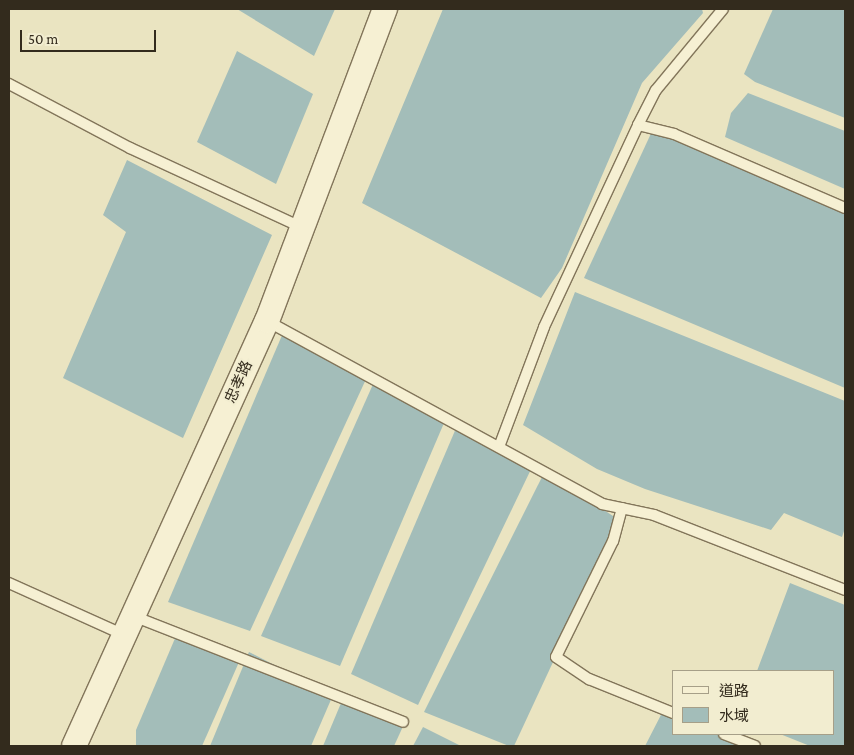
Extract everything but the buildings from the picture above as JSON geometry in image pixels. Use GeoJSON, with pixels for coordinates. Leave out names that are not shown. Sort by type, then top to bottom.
{"type":"FeatureCollection","features":[{"type":"Feature","properties":{"kind":"street","name":"忠孝路"},"geometry":{"type":"LineString","coordinates":[[74,746],[267,321],[385,9]]}},
{"type":"Feature","properties":{"kind":"lane"},"geometry":{"type":"LineString","coordinates":[[499,447],[544,327],[638,125],[656,90],[723,9]]}},
{"type":"Feature","properties":{"kind":"lane"},"geometry":{"type":"LineString","coordinates":[[9,84],[130,148],[303,228]]}},
{"type":"Feature","properties":{"kind":"lane"},"geometry":{"type":"LineString","coordinates":[[638,125],[674,134],[845,208]]}},
{"type":"Feature","properties":{"kind":"lane"},"geometry":{"type":"LineString","coordinates":[[267,321],[602,504],[654,516],[845,590]]}},
{"type":"Feature","properties":{"kind":"lane"},"geometry":{"type":"LineString","coordinates":[[622,508],[613,540],[556,657],[589,678],[672,713]]}},
{"type":"Feature","properties":{"kind":"lane"},"geometry":{"type":"LineString","coordinates":[[9,584],[403,722]]}},
{"type":"Feature","properties":{"kind":"lane"},"geometry":{"type":"LineString","coordinates":[[727,735],[755,746]]}},
{"type":"Feature","properties":{"kind":"water"},"geometry":{"type":"Polygon","coordinates":[[[237,9],[335,9],[314,56],[237,9]]]}},
{"type":"Feature","properties":{"kind":"water"},"geometry":{"type":"Polygon","coordinates":[[[443,9],[702,9],[703,13],[642,83],[562,268],[541,298],[362,203],[443,9]]]}},
{"type":"Feature","properties":{"kind":"water"},"geometry":{"type":"Polygon","coordinates":[[[773,9],[845,9],[845,118],[755,82],[744,74],[773,9]]]}},
{"type":"Feature","properties":{"kind":"water"},"geometry":{"type":"Polygon","coordinates":[[[237,51],[313,94],[276,184],[197,142],[237,51]]]}},
{"type":"Feature","properties":{"kind":"water"},"geometry":{"type":"Polygon","coordinates":[[[748,93],[845,131],[845,189],[725,137],[731,113],[748,93]]]}},
{"type":"Feature","properties":{"kind":"water"},"geometry":{"type":"Polygon","coordinates":[[[654,127],[845,210],[845,388],[584,278],[654,127]]]}},
{"type":"Feature","properties":{"kind":"water"},"geometry":{"type":"Polygon","coordinates":[[[127,160],[272,235],[183,438],[63,378],[126,232],[103,215],[127,160]]]}},
{"type":"Feature","properties":{"kind":"water"},"geometry":{"type":"Polygon","coordinates":[[[575,292],[845,401],[845,528],[842,537],[784,513],[771,530],[645,489],[597,469],[523,425],[575,292]]]}},
{"type":"Feature","properties":{"kind":"water"},"geometry":{"type":"Polygon","coordinates":[[[283,333],[367,377],[250,631],[168,602],[283,333]]]}},
{"type":"Feature","properties":{"kind":"water"},"geometry":{"type":"Polygon","coordinates":[[[374,382],[444,423],[340,666],[261,636],[374,382]]]}},
{"type":"Feature","properties":{"kind":"water"},"geometry":{"type":"Polygon","coordinates":[[[457,426],[534,463],[418,705],[351,674],[457,426]]]}},
{"type":"Feature","properties":{"kind":"water"},"geometry":{"type":"Polygon","coordinates":[[[545,471],[619,520],[514,746],[509,746],[424,712],[545,471]]]}},
{"type":"Feature","properties":{"kind":"water"},"geometry":{"type":"Polygon","coordinates":[[[790,583],[845,605],[845,746],[810,746],[782,735],[834,735],[834,670],[757,670],[790,583]]]}},
{"type":"Feature","properties":{"kind":"water"},"geometry":{"type":"Polygon","coordinates":[[[179,629],[243,653],[202,746],[136,746],[136,730],[179,629]]]}},
{"type":"Feature","properties":{"kind":"water"},"geometry":{"type":"Polygon","coordinates":[[[249,652],[333,695],[311,746],[210,746],[249,652]]]}},
{"type":"Feature","properties":{"kind":"water"},"geometry":{"type":"Polygon","coordinates":[[[344,696],[405,722],[394,746],[323,746],[344,696]]]}},
{"type":"Feature","properties":{"kind":"water"},"geometry":{"type":"Polygon","coordinates":[[[663,711],[672,715],[672,735],[720,735],[747,746],[645,746],[663,711]]]}},
{"type":"Feature","properties":{"kind":"water"},"geometry":{"type":"Polygon","coordinates":[[[423,727],[461,746],[413,746],[423,727]]]}}]}
